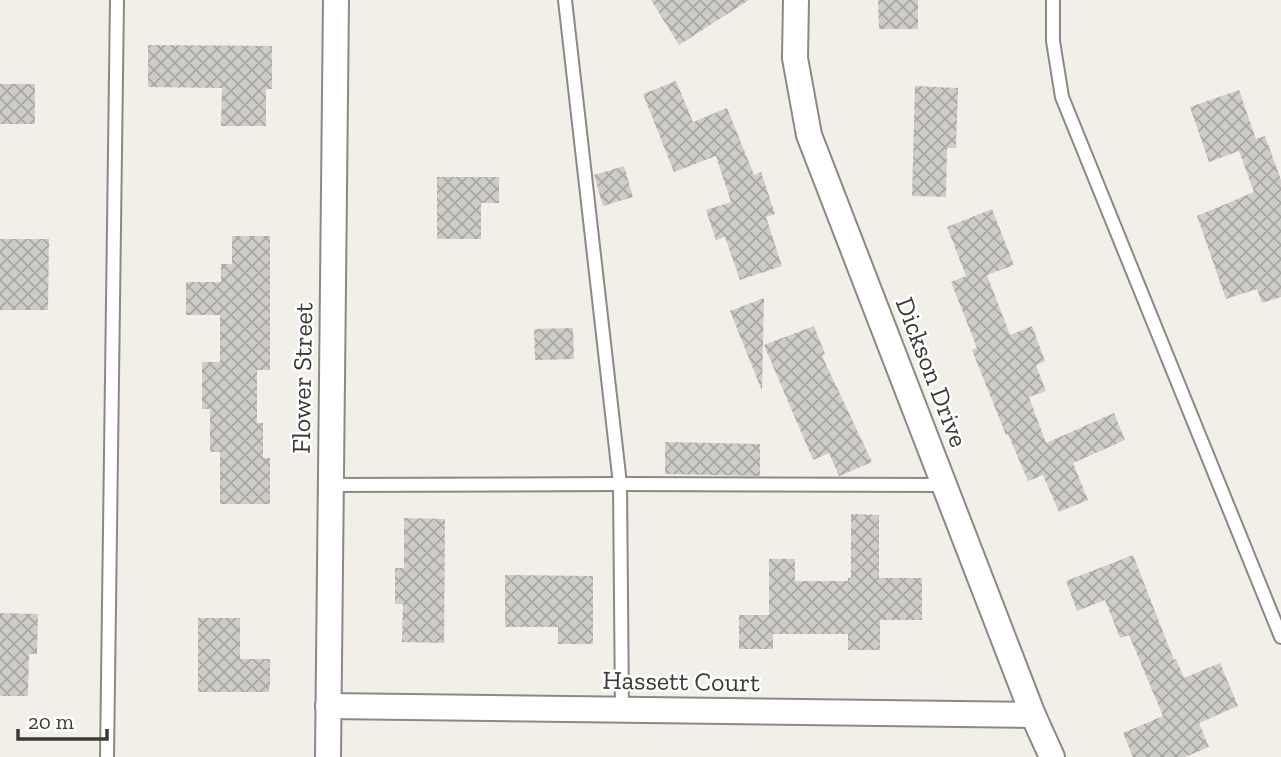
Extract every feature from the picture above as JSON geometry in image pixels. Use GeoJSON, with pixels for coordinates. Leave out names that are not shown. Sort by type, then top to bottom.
{"type":"FeatureCollection","features":[{"type":"Feature","properties":{"kind":"street","name":"Flower Street"},"geometry":{"type":"LineString","coordinates":[[328,757],[336,0]]}},
{"type":"Feature","properties":{"kind":"street","name":"Dickson Drive"},"geometry":{"type":"LineString","coordinates":[[796,0],[795,58],[809,135],[1033,715],[1052,757]]}},
{"type":"Feature","properties":{"kind":"street","name":"Hassett Court"},"geometry":{"type":"LineString","coordinates":[[328,706],[1033,715]]}},
{"type":"Feature","properties":{"kind":"lane"},"geometry":{"type":"LineString","coordinates":[[107,757],[117,0]]}},
{"type":"Feature","properties":{"kind":"lane"},"geometry":{"type":"LineString","coordinates":[[565,0],[620,484],[622,710]]}},
{"type":"Feature","properties":{"kind":"lane"},"geometry":{"type":"LineString","coordinates":[[1053,0],[1053,41],[1062,97],[1281,637]]}},
{"type":"Feature","properties":{"kind":"lane"},"geometry":{"type":"LineString","coordinates":[[331,485],[944,485]]}},
{"type":"Feature","properties":{"kind":"building"},"geometry":{"type":"Polygon","coordinates":[[[651,0],[749,0],[679,45],[651,0]]]}},
{"type":"Feature","properties":{"kind":"building"},"geometry":{"type":"Polygon","coordinates":[[[878,0],[918,0],[918,29],[879,29],[878,0]]]}},
{"type":"Feature","properties":{"kind":"building"},"geometry":{"type":"Polygon","coordinates":[[[148,45],[272,46],[272,89],[266,89],[266,126],[221,126],[222,88],[148,87],[148,45]]]}},
{"type":"Feature","properties":{"kind":"building"},"geometry":{"type":"Polygon","coordinates":[[[676,81],[693,122],[727,108],[754,175],[761,172],[775,214],[766,217],[782,266],[740,280],[725,237],[716,240],[706,210],[731,202],[716,156],[674,172],[643,94],[676,81]]]}},
{"type":"Feature","properties":{"kind":"building"},"geometry":{"type":"Polygon","coordinates":[[[0,84],[35,84],[35,124],[0,124],[0,84]]]}},
{"type":"Feature","properties":{"kind":"building"},"geometry":{"type":"Polygon","coordinates":[[[915,86],[958,88],[956,148],[947,148],[946,197],[912,196],[915,86]]]}},
{"type":"Feature","properties":{"kind":"building"},"geometry":{"type":"Polygon","coordinates":[[[1239,90],[1256,139],[1265,136],[1281,180],[1281,297],[1262,303],[1257,289],[1226,299],[1197,216],[1254,192],[1239,151],[1209,162],[1190,107],[1239,90]]]}},
{"type":"Feature","properties":{"kind":"building"},"geometry":{"type":"Polygon","coordinates":[[[624,166],[633,197],[603,206],[594,175],[624,166]]]}},
{"type":"Feature","properties":{"kind":"building"},"geometry":{"type":"Polygon","coordinates":[[[437,177],[499,177],[499,203],[481,203],[481,239],[437,239],[437,177]]]}},
{"type":"Feature","properties":{"kind":"building"},"geometry":{"type":"Polygon","coordinates":[[[992,209],[1014,265],[987,275],[1010,335],[1032,326],[1045,361],[1036,365],[1046,391],[1029,397],[1046,443],[1114,413],[1125,440],[1073,463],[1088,500],[1059,512],[1043,475],[1028,481],[1008,434],[1006,435],[972,350],[977,348],[951,282],[966,276],[947,227],[992,209]]]}},
{"type":"Feature","properties":{"kind":"building"},"geometry":{"type":"Polygon","coordinates":[[[232,236],[270,236],[270,370],[257,370],[257,423],[263,423],[263,458],[270,458],[270,504],[220,504],[220,452],[210,452],[210,409],[202,409],[202,362],[220,362],[220,315],[186,315],[186,282],[221,282],[221,264],[232,264],[232,236]]]}},
{"type":"Feature","properties":{"kind":"building"},"geometry":{"type":"Polygon","coordinates":[[[0,239],[49,239],[48,310],[0,310],[0,239]]]}},
{"type":"Feature","properties":{"kind":"building"},"geometry":{"type":"Polygon","coordinates":[[[764,298],[762,391],[730,311],[764,298]]]}},
{"type":"Feature","properties":{"kind":"building"},"geometry":{"type":"Polygon","coordinates":[[[814,326],[825,354],[822,356],[872,462],[839,476],[829,453],[813,460],[764,345],[814,326]]]}},
{"type":"Feature","properties":{"kind":"building"},"geometry":{"type":"Polygon","coordinates":[[[573,328],[574,359],[535,360],[534,329],[573,328]]]}},
{"type":"Feature","properties":{"kind":"building"},"geometry":{"type":"Polygon","coordinates":[[[665,442],[760,444],[760,476],[665,474],[665,442]]]}},
{"type":"Feature","properties":{"kind":"building"},"geometry":{"type":"Polygon","coordinates":[[[851,514],[879,515],[879,578],[922,578],[922,620],[880,620],[880,650],[848,650],[848,634],[773,634],[773,649],[739,649],[739,615],[769,615],[769,559],[795,559],[795,581],[848,581],[848,578],[851,578],[851,514]]]}},
{"type":"Feature","properties":{"kind":"building"},"geometry":{"type":"Polygon","coordinates":[[[404,518],[445,519],[444,643],[402,642],[403,604],[395,604],[395,568],[404,568],[404,518]]]}},
{"type":"Feature","properties":{"kind":"building"},"geometry":{"type":"Polygon","coordinates":[[[1133,555],[1174,660],[1176,659],[1184,678],[1220,663],[1238,706],[1199,723],[1209,747],[1185,757],[1133,757],[1123,733],[1163,716],[1129,635],[1120,638],[1105,600],[1077,611],[1066,581],[1133,555]]]}},
{"type":"Feature","properties":{"kind":"building"},"geometry":{"type":"Polygon","coordinates":[[[505,575],[593,576],[593,644],[558,644],[558,627],[505,627],[505,575]]]}},
{"type":"Feature","properties":{"kind":"building"},"geometry":{"type":"Polygon","coordinates":[[[0,613],[38,614],[37,654],[29,654],[28,696],[0,696],[0,613]]]}},
{"type":"Feature","properties":{"kind":"building"},"geometry":{"type":"Polygon","coordinates":[[[198,618],[240,618],[240,659],[270,659],[269,692],[198,692],[198,618]]]}}]}
